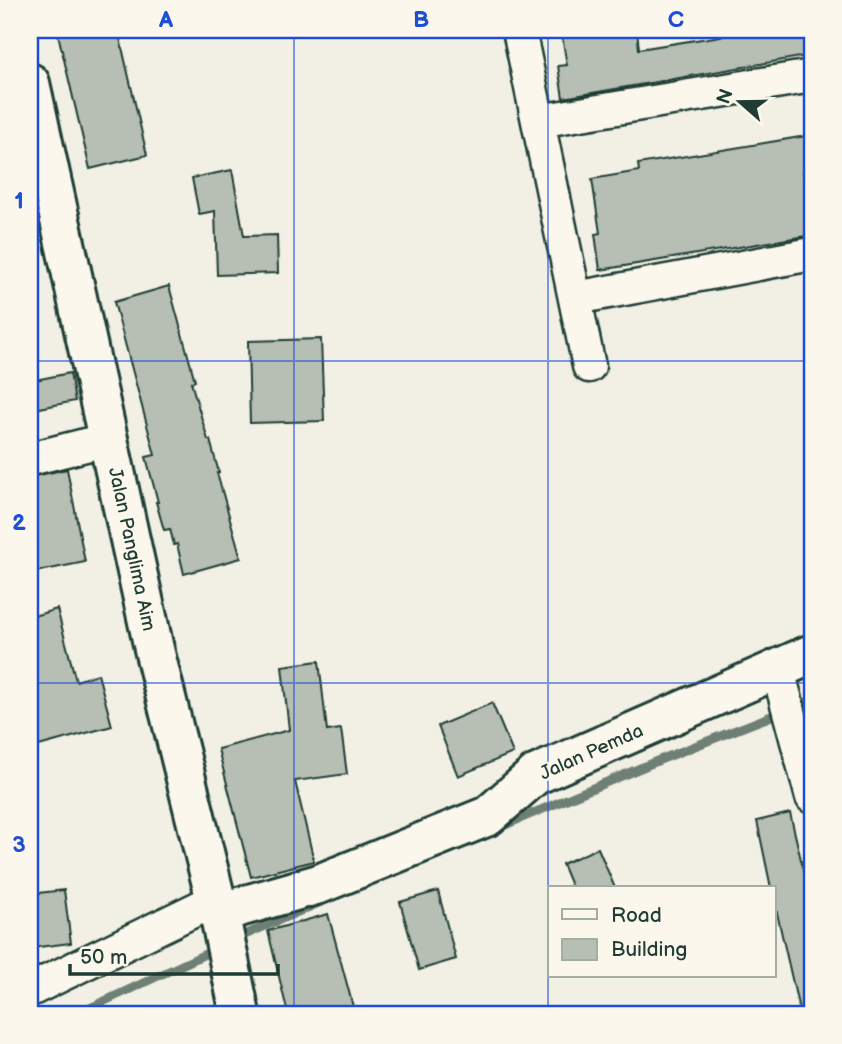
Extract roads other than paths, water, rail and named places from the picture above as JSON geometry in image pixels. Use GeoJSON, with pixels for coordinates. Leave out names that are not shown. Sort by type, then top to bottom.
{"type":"FeatureCollection","features":[{"type":"Feature","properties":{"kind":"street"},"geometry":{"type":"LineString","coordinates":[[519,30],[589,366]]}},
{"type":"Feature","properties":{"kind":"street"},"geometry":{"type":"LineString","coordinates":[[538,121],[812,76]]}},
{"type":"Feature","properties":{"kind":"street","name":"Jalan Panglima Aim"},"geometry":{"type":"LineString","coordinates":[[30,83],[38,157],[109,439],[154,649],[218,911],[236,997]]}},
{"type":"Feature","properties":{"kind":"street"},"geometry":{"type":"LineString","coordinates":[[576,298],[812,254]]}},
{"type":"Feature","properties":{"kind":"street"},"geometry":{"type":"LineString","coordinates":[[30,459],[109,439]]}},
{"type":"Feature","properties":{"kind":"street"},"geometry":{"type":"LineString","coordinates":[[795,661],[791,715],[812,797]]}},
{"type":"Feature","properties":{"kind":"street","name":"Jalan Pemda"},"geometry":{"type":"LineString","coordinates":[[218,911],[320,884],[488,816],[535,775],[795,661]]}},
{"type":"Feature","properties":{"kind":"street"},"geometry":{"type":"LineString","coordinates":[[30,990],[218,911]]}},
{"type":"Feature","properties":{"kind":"waterway"},"geometry":{"type":"LineString","coordinates":[[498,828],[812,700]]}},
{"type":"Feature","properties":{"kind":"waterway"},"geometry":{"type":"LineString","coordinates":[[233,940],[323,901]]}},
{"type":"Feature","properties":{"kind":"waterway"},"geometry":{"type":"LineString","coordinates":[[77,1014],[218,948]]}}]}
